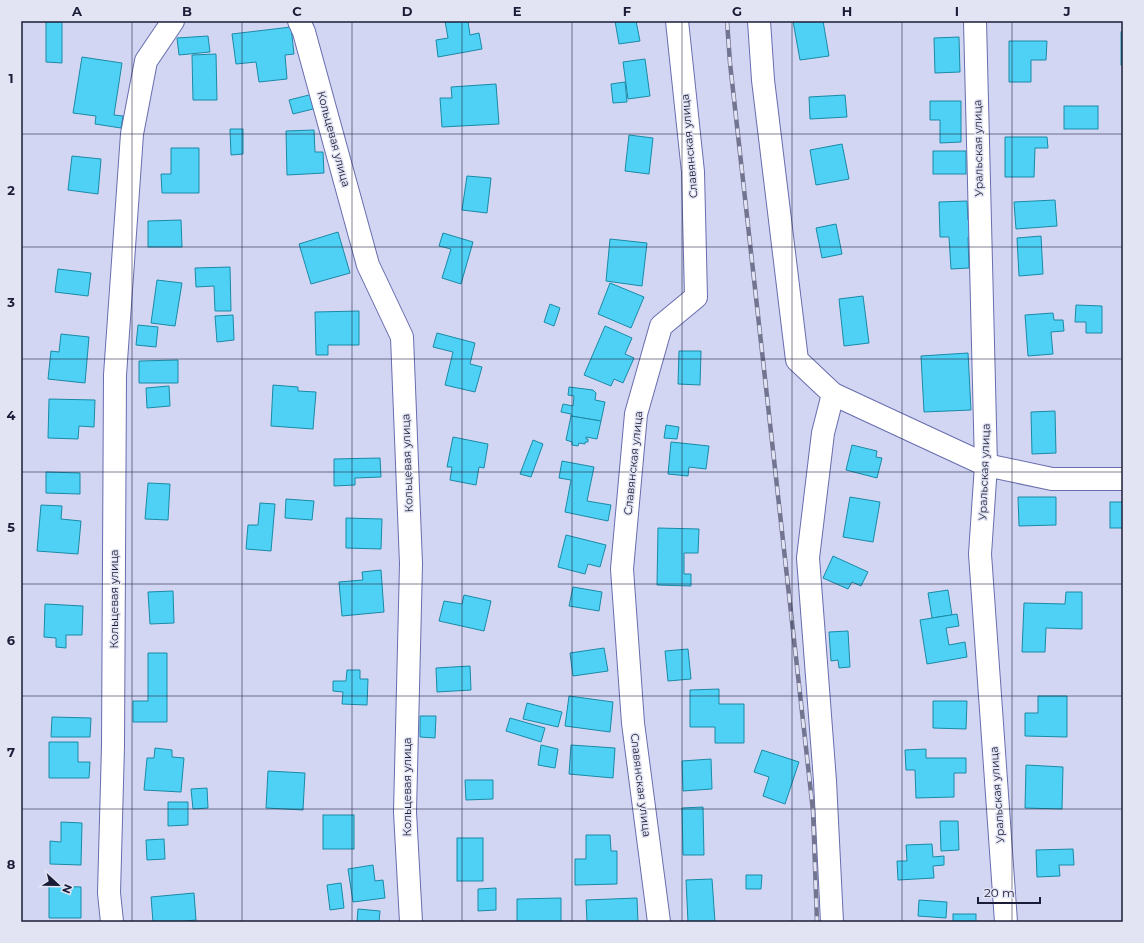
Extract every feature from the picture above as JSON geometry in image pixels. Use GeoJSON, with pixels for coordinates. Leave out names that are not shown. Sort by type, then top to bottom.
{"type":"FeatureCollection","features":[{"type":"Feature","properties":{"kind":"street","name":"Кольцевая улица"},"geometry":{"type":"LineString","coordinates":[[112,922],[109,893],[113,746],[115,375],[132,134],[146,61],[173,21]]}},
{"type":"Feature","properties":{"kind":"street","name":"Кольцевая улица"},"geometry":{"type":"LineString","coordinates":[[299,21],[304,32],[368,264],[402,337],[411,564],[405,812],[411,922]]}},
{"type":"Feature","properties":{"kind":"street","name":"Славянская улица"},"geometry":{"type":"LineString","coordinates":[[659,922],[633,723],[622,569],[636,414],[661,326],[696,297],[693,172],[677,21]]}},
{"type":"Feature","properties":{"kind":"street"},"geometry":{"type":"LineString","coordinates":[[759,21],[763,80],[797,360],[834,394],[986,465],[1052,479],[1123,479]]}},
{"type":"Feature","properties":{"kind":"street","name":"Уральская улица"},"geometry":{"type":"LineString","coordinates":[[975,21],[986,465],[980,554],[1006,922]]}},
{"type":"Feature","properties":{"kind":"street"},"geometry":{"type":"LineString","coordinates":[[832,922],[825,781],[808,558],[823,433],[834,394]]}},
{"type":"Feature","properties":{"kind":"building"},"geometry":{"type":"Polygon","coordinates":[[[46,21],[62,21],[62,63],[46,62],[46,21]]]}},
{"type":"Feature","properties":{"kind":"building"},"geometry":{"type":"Polygon","coordinates":[[[445,21],[468,21],[470,35],[479,33],[482,49],[438,57],[436,40],[448,38],[445,21]]]}},
{"type":"Feature","properties":{"kind":"building"},"geometry":{"type":"Polygon","coordinates":[[[615,21],[636,21],[640,41],[619,44],[615,21]]]}},
{"type":"Feature","properties":{"kind":"building"},"geometry":{"type":"Polygon","coordinates":[[[793,21],[823,21],[829,56],[800,60],[793,21]]]}},
{"type":"Feature","properties":{"kind":"building"},"geometry":{"type":"Polygon","coordinates":[[[291,27],[294,54],[285,55],[287,79],[259,82],[256,62],[236,64],[232,34],[291,27]]]}},
{"type":"Feature","properties":{"kind":"building"},"geometry":{"type":"Polygon","coordinates":[[[1121,32],[1123,32],[1123,65],[1121,65],[1121,32]]]}},
{"type":"Feature","properties":{"kind":"building"},"geometry":{"type":"Polygon","coordinates":[[[208,36],[210,52],[179,55],[177,38],[208,36]]]}},
{"type":"Feature","properties":{"kind":"building"},"geometry":{"type":"Polygon","coordinates":[[[959,37],[960,72],[935,73],[934,38],[959,37]]]}},
{"type":"Feature","properties":{"kind":"building"},"geometry":{"type":"Polygon","coordinates":[[[1009,41],[1047,41],[1046,60],[1031,60],[1031,82],[1009,82],[1009,41]]]}},
{"type":"Feature","properties":{"kind":"building"},"geometry":{"type":"Polygon","coordinates":[[[216,54],[217,100],[193,100],[192,55],[216,54]]]}},
{"type":"Feature","properties":{"kind":"building"},"geometry":{"type":"Polygon","coordinates":[[[82,57],[122,63],[114,115],[123,116],[121,128],[95,124],[96,116],[73,113],[82,57]]]}},
{"type":"Feature","properties":{"kind":"building"},"geometry":{"type":"Polygon","coordinates":[[[645,59],[650,96],[628,99],[623,62],[645,59]]]}},
{"type":"Feature","properties":{"kind":"building"},"geometry":{"type":"Polygon","coordinates":[[[625,82],[627,102],[613,103],[611,84],[625,82]]]}},
{"type":"Feature","properties":{"kind":"building"},"geometry":{"type":"Polygon","coordinates":[[[496,84],[499,124],[442,127],[440,98],[452,98],[451,87],[496,84]]]}},
{"type":"Feature","properties":{"kind":"building"},"geometry":{"type":"Polygon","coordinates":[[[313,94],[317,108],[293,114],[289,100],[313,94]]]}},
{"type":"Feature","properties":{"kind":"building"},"geometry":{"type":"Polygon","coordinates":[[[845,95],[847,117],[810,119],[809,97],[845,95]]]}},
{"type":"Feature","properties":{"kind":"building"},"geometry":{"type":"Polygon","coordinates":[[[930,101],[961,101],[961,142],[940,143],[940,120],[930,120],[930,101]]]}},
{"type":"Feature","properties":{"kind":"building"},"geometry":{"type":"Polygon","coordinates":[[[1064,106],[1098,106],[1098,129],[1064,129],[1064,106]]]}},
{"type":"Feature","properties":{"kind":"building"},"geometry":{"type":"Polygon","coordinates":[[[230,129],[243,129],[243,154],[231,155],[230,129]]]}},
{"type":"Feature","properties":{"kind":"building"},"geometry":{"type":"Polygon","coordinates":[[[314,130],[315,152],[323,152],[324,173],[287,175],[286,131],[314,130]]]}},
{"type":"Feature","properties":{"kind":"building"},"geometry":{"type":"Polygon","coordinates":[[[629,135],[653,138],[649,174],[625,171],[629,135]]]}},
{"type":"Feature","properties":{"kind":"building"},"geometry":{"type":"Polygon","coordinates":[[[1005,137],[1047,137],[1048,148],[1035,148],[1034,177],[1005,177],[1005,137]]]}},
{"type":"Feature","properties":{"kind":"building"},"geometry":{"type":"Polygon","coordinates":[[[842,144],[849,179],[816,185],[810,150],[842,144]]]}},
{"type":"Feature","properties":{"kind":"building"},"geometry":{"type":"Polygon","coordinates":[[[171,148],[199,148],[199,193],[162,193],[161,174],[171,174],[171,148]]]}},
{"type":"Feature","properties":{"kind":"building"},"geometry":{"type":"Polygon","coordinates":[[[933,151],[966,151],[966,174],[933,174],[933,151]]]}},
{"type":"Feature","properties":{"kind":"building"},"geometry":{"type":"Polygon","coordinates":[[[72,156],[101,159],[98,194],[68,190],[72,156]]]}},
{"type":"Feature","properties":{"kind":"building"},"geometry":{"type":"Polygon","coordinates":[[[467,176],[491,178],[487,213],[462,210],[467,176]]]}},
{"type":"Feature","properties":{"kind":"building"},"geometry":{"type":"Polygon","coordinates":[[[1055,200],[1057,226],[1016,229],[1014,202],[1055,200]]]}},
{"type":"Feature","properties":{"kind":"building"},"geometry":{"type":"Polygon","coordinates":[[[967,201],[968,220],[978,219],[979,236],[968,237],[969,268],[951,269],[949,237],[940,237],[939,202],[967,201]]]}},
{"type":"Feature","properties":{"kind":"building"},"geometry":{"type":"Polygon","coordinates":[[[181,220],[182,247],[148,247],[148,221],[181,220]]]}},
{"type":"Feature","properties":{"kind":"building"},"geometry":{"type":"Polygon","coordinates":[[[836,224],[842,254],[822,258],[816,228],[836,224]]]}},
{"type":"Feature","properties":{"kind":"building"},"geometry":{"type":"Polygon","coordinates":[[[338,232],[350,273],[311,284],[299,244],[338,232]]]}},
{"type":"Feature","properties":{"kind":"building"},"geometry":{"type":"Polygon","coordinates":[[[443,233],[473,242],[461,284],[442,278],[451,249],[439,246],[443,233]]]}},
{"type":"Feature","properties":{"kind":"building"},"geometry":{"type":"Polygon","coordinates":[[[1041,236],[1043,274],[1019,276],[1017,238],[1041,236]]]}},
{"type":"Feature","properties":{"kind":"building"},"geometry":{"type":"Polygon","coordinates":[[[610,239],[647,243],[642,286],[606,281],[610,239]]]}},
{"type":"Feature","properties":{"kind":"building"},"geometry":{"type":"Polygon","coordinates":[[[230,267],[231,311],[215,311],[214,286],[196,287],[195,268],[230,267]]]}},
{"type":"Feature","properties":{"kind":"building"},"geometry":{"type":"Polygon","coordinates":[[[58,269],[91,273],[88,296],[55,292],[58,269]]]}},
{"type":"Feature","properties":{"kind":"building"},"geometry":{"type":"Polygon","coordinates":[[[157,280],[182,283],[175,326],[151,323],[157,280]]]}},
{"type":"Feature","properties":{"kind":"building"},"geometry":{"type":"Polygon","coordinates":[[[610,283],[644,297],[631,328],[598,314],[610,283]]]}},
{"type":"Feature","properties":{"kind":"building"},"geometry":{"type":"Polygon","coordinates":[[[863,296],[869,343],[844,346],[839,299],[863,296]]]}},
{"type":"Feature","properties":{"kind":"building"},"geometry":{"type":"Polygon","coordinates":[[[550,304],[560,308],[554,326],[544,322],[550,304]]]}},
{"type":"Feature","properties":{"kind":"building"},"geometry":{"type":"Polygon","coordinates":[[[1076,305],[1102,306],[1102,333],[1086,333],[1086,322],[1075,322],[1076,305]]]}},
{"type":"Feature","properties":{"kind":"building"},"geometry":{"type":"Polygon","coordinates":[[[359,311],[359,345],[328,345],[328,355],[316,355],[315,312],[359,311]]]}},
{"type":"Feature","properties":{"kind":"building"},"geometry":{"type":"Polygon","coordinates":[[[1053,313],[1054,320],[1063,320],[1064,331],[1051,332],[1053,354],[1028,356],[1025,315],[1053,313]]]}},
{"type":"Feature","properties":{"kind":"building"},"geometry":{"type":"Polygon","coordinates":[[[233,315],[234,340],[217,342],[215,316],[233,315]]]}},
{"type":"Feature","properties":{"kind":"building"},"geometry":{"type":"Polygon","coordinates":[[[138,325],[158,327],[156,347],[136,345],[138,325]]]}},
{"type":"Feature","properties":{"kind":"building"},"geometry":{"type":"Polygon","coordinates":[[[605,326],[632,338],[625,354],[634,358],[623,383],[614,379],[611,386],[584,375],[605,326]]]}},
{"type":"Feature","properties":{"kind":"building"},"geometry":{"type":"Polygon","coordinates":[[[437,333],[475,343],[470,364],[482,367],[475,392],[445,385],[453,352],[433,347],[437,333]]]}},
{"type":"Feature","properties":{"kind":"building"},"geometry":{"type":"Polygon","coordinates":[[[61,334],[89,337],[85,383],[48,379],[51,351],[59,352],[61,334]]]}},
{"type":"Feature","properties":{"kind":"building"},"geometry":{"type":"Polygon","coordinates":[[[679,351],[701,351],[700,385],[678,384],[679,351]]]}},
{"type":"Feature","properties":{"kind":"building"},"geometry":{"type":"Polygon","coordinates":[[[968,353],[971,410],[924,412],[921,356],[968,353]]]}},
{"type":"Feature","properties":{"kind":"building"},"geometry":{"type":"Polygon","coordinates":[[[178,360],[178,383],[139,383],[139,361],[178,360]]]}},
{"type":"Feature","properties":{"kind":"building"},"geometry":{"type":"Polygon","coordinates":[[[273,385],[298,387],[298,391],[316,392],[313,429],[271,426],[273,385]]]}},
{"type":"Feature","properties":{"kind":"building"},"geometry":{"type":"Polygon","coordinates":[[[169,386],[170,406],[147,408],[146,388],[169,386]]]}},
{"type":"Feature","properties":{"kind":"building"},"geometry":{"type":"Polygon","coordinates":[[[569,387],[593,390],[596,393],[595,400],[605,402],[601,421],[571,416],[571,414],[561,412],[563,404],[573,406],[574,396],[568,395],[569,387]]]}},
{"type":"Feature","properties":{"kind":"building"},"geometry":{"type":"Polygon","coordinates":[[[49,399],[95,400],[94,427],[79,426],[78,439],[48,438],[49,399]]]}},
{"type":"Feature","properties":{"kind":"building"},"geometry":{"type":"Polygon","coordinates":[[[1055,411],[1056,453],[1032,454],[1031,412],[1055,411]]]}},
{"type":"Feature","properties":{"kind":"building"},"geometry":{"type":"Polygon","coordinates":[[[571,416],[601,421],[597,439],[586,437],[588,442],[585,442],[585,444],[579,443],[578,446],[572,445],[572,442],[566,440],[571,416]]]}},
{"type":"Feature","properties":{"kind":"building"},"geometry":{"type":"Polygon","coordinates":[[[666,425],[679,427],[677,439],[664,438],[666,425]]]}},
{"type":"Feature","properties":{"kind":"building"},"geometry":{"type":"Polygon","coordinates":[[[453,437],[488,444],[484,468],[479,467],[476,485],[450,480],[452,467],[447,467],[453,437]]]}},
{"type":"Feature","properties":{"kind":"building"},"geometry":{"type":"Polygon","coordinates":[[[533,440],[543,444],[531,477],[520,474],[533,440]]]}},
{"type":"Feature","properties":{"kind":"building"},"geometry":{"type":"Polygon","coordinates":[[[671,442],[709,446],[706,469],[689,467],[688,476],[668,474],[671,442]]]}},
{"type":"Feature","properties":{"kind":"building"},"geometry":{"type":"Polygon","coordinates":[[[852,445],[877,451],[876,457],[882,458],[877,478],[846,470],[852,445]]]}},
{"type":"Feature","properties":{"kind":"building"},"geometry":{"type":"Polygon","coordinates":[[[380,458],[381,477],[355,478],[355,485],[334,486],[334,459],[380,458]]]}},
{"type":"Feature","properties":{"kind":"building"},"geometry":{"type":"Polygon","coordinates":[[[562,461],[594,467],[587,501],[611,505],[608,521],[565,512],[571,480],[559,478],[562,461]]]}},
{"type":"Feature","properties":{"kind":"building"},"geometry":{"type":"Polygon","coordinates":[[[46,472],[80,473],[80,494],[46,493],[46,472]]]}},
{"type":"Feature","properties":{"kind":"building"},"geometry":{"type":"Polygon","coordinates":[[[148,483],[170,484],[168,520],[145,519],[148,483]]]}},
{"type":"Feature","properties":{"kind":"building"},"geometry":{"type":"Polygon","coordinates":[[[850,497],[880,502],[873,542],[843,537],[850,497]]]}},
{"type":"Feature","properties":{"kind":"building"},"geometry":{"type":"Polygon","coordinates":[[[1018,497],[1056,497],[1056,525],[1019,526],[1018,497]]]}},
{"type":"Feature","properties":{"kind":"building"},"geometry":{"type":"Polygon","coordinates":[[[286,499],[314,501],[312,520],[285,518],[286,499]]]}},
{"type":"Feature","properties":{"kind":"building"},"geometry":{"type":"Polygon","coordinates":[[[1110,502],[1123,502],[1123,528],[1110,528],[1110,502]]]}},
{"type":"Feature","properties":{"kind":"building"},"geometry":{"type":"Polygon","coordinates":[[[260,503],[275,504],[271,551],[246,549],[248,525],[258,525],[260,503]]]}},
{"type":"Feature","properties":{"kind":"building"},"geometry":{"type":"Polygon","coordinates":[[[41,505],[62,506],[61,519],[81,521],[78,554],[37,551],[41,505]]]}},
{"type":"Feature","properties":{"kind":"building"},"geometry":{"type":"Polygon","coordinates":[[[346,518],[382,519],[381,549],[346,548],[346,518]]]}},
{"type":"Feature","properties":{"kind":"building"},"geometry":{"type":"Polygon","coordinates":[[[658,528],[699,529],[698,553],[684,553],[684,574],[691,574],[691,586],[657,585],[658,528]]]}},
{"type":"Feature","properties":{"kind":"building"},"geometry":{"type":"Polygon","coordinates":[[[566,535],[606,545],[600,567],[588,564],[585,574],[558,567],[566,535]]]}},
{"type":"Feature","properties":{"kind":"building"},"geometry":{"type":"Polygon","coordinates":[[[833,556],[868,572],[861,586],[852,582],[848,589],[823,578],[833,556]]]}},
{"type":"Feature","properties":{"kind":"building"},"geometry":{"type":"Polygon","coordinates":[[[381,570],[384,612],[342,616],[339,582],[363,580],[362,572],[381,570]]]}},
{"type":"Feature","properties":{"kind":"building"},"geometry":{"type":"Polygon","coordinates":[[[573,587],[602,592],[599,611],[569,606],[573,587]]]}},
{"type":"Feature","properties":{"kind":"building"},"geometry":{"type":"Polygon","coordinates":[[[948,590],[952,615],[932,618],[928,593],[948,590]]]}},
{"type":"Feature","properties":{"kind":"building"},"geometry":{"type":"Polygon","coordinates":[[[173,591],[174,623],[150,624],[148,592],[173,591]]]}},
{"type":"Feature","properties":{"kind":"building"},"geometry":{"type":"Polygon","coordinates":[[[1066,592],[1082,592],[1082,629],[1046,628],[1045,652],[1022,652],[1024,603],[1065,604],[1066,592]]]}},
{"type":"Feature","properties":{"kind":"building"},"geometry":{"type":"Polygon","coordinates":[[[464,595],[491,601],[484,631],[439,621],[444,601],[462,604],[464,595]]]}},
{"type":"Feature","properties":{"kind":"building"},"geometry":{"type":"Polygon","coordinates":[[[45,604],[83,606],[82,635],[66,635],[66,648],[56,647],[56,638],[44,637],[45,604]]]}},
{"type":"Feature","properties":{"kind":"building"},"geometry":{"type":"Polygon","coordinates":[[[957,614],[959,626],[946,628],[949,645],[965,642],[967,657],[927,664],[920,620],[957,614]]]}},
{"type":"Feature","properties":{"kind":"building"},"geometry":{"type":"Polygon","coordinates":[[[848,631],[850,667],[839,668],[838,660],[831,661],[829,632],[848,631]]]}},
{"type":"Feature","properties":{"kind":"building"},"geometry":{"type":"Polygon","coordinates":[[[604,648],[608,671],[573,676],[570,653],[604,648]]]}},
{"type":"Feature","properties":{"kind":"building"},"geometry":{"type":"Polygon","coordinates":[[[688,649],[691,679],[668,681],[665,651],[688,649]]]}},
{"type":"Feature","properties":{"kind":"building"},"geometry":{"type":"Polygon","coordinates":[[[148,653],[167,653],[167,722],[133,722],[133,701],[148,701],[148,653]]]}},
{"type":"Feature","properties":{"kind":"building"},"geometry":{"type":"Polygon","coordinates":[[[470,666],[471,690],[437,692],[436,668],[470,666]]]}},
{"type":"Feature","properties":{"kind":"building"},"geometry":{"type":"Polygon","coordinates":[[[347,670],[360,670],[360,679],[368,679],[367,705],[342,704],[343,692],[333,691],[333,681],[346,681],[347,670]]]}},
{"type":"Feature","properties":{"kind":"building"},"geometry":{"type":"Polygon","coordinates":[[[719,689],[719,704],[744,704],[744,743],[715,743],[715,727],[690,727],[690,690],[719,689]]]}},
{"type":"Feature","properties":{"kind":"building"},"geometry":{"type":"Polygon","coordinates":[[[569,696],[613,702],[610,732],[565,726],[569,696]]]}},
{"type":"Feature","properties":{"kind":"building"},"geometry":{"type":"Polygon","coordinates":[[[1038,696],[1067,696],[1067,737],[1025,736],[1025,713],[1038,713],[1038,696]]]}},
{"type":"Feature","properties":{"kind":"building"},"geometry":{"type":"Polygon","coordinates":[[[933,701],[967,701],[966,729],[933,728],[933,701]]]}},
{"type":"Feature","properties":{"kind":"building"},"geometry":{"type":"Polygon","coordinates":[[[527,703],[562,712],[558,727],[523,719],[527,703]]]}},
{"type":"Feature","properties":{"kind":"building"},"geometry":{"type":"Polygon","coordinates":[[[420,716],[436,716],[435,738],[420,737],[420,716]]]}},
{"type":"Feature","properties":{"kind":"building"},"geometry":{"type":"Polygon","coordinates":[[[52,717],[91,718],[90,737],[51,737],[52,717]]]}},
{"type":"Feature","properties":{"kind":"building"},"geometry":{"type":"Polygon","coordinates":[[[510,718],[545,728],[541,742],[506,731],[510,718]]]}},
{"type":"Feature","properties":{"kind":"building"},"geometry":{"type":"Polygon","coordinates":[[[49,742],[78,742],[78,762],[90,762],[89,778],[49,778],[49,742]]]}},
{"type":"Feature","properties":{"kind":"building"},"geometry":{"type":"Polygon","coordinates":[[[541,745],[558,749],[555,768],[538,765],[541,745]]]}},
{"type":"Feature","properties":{"kind":"building"},"geometry":{"type":"Polygon","coordinates":[[[571,745],[615,748],[613,778],[569,774],[571,745]]]}},
{"type":"Feature","properties":{"kind":"building"},"geometry":{"type":"Polygon","coordinates":[[[155,748],[172,750],[172,757],[184,758],[181,792],[144,790],[147,758],[154,758],[155,748]]]}},
{"type":"Feature","properties":{"kind":"building"},"geometry":{"type":"Polygon","coordinates":[[[926,749],[926,758],[966,758],[966,773],[954,773],[954,797],[916,798],[915,770],[906,770],[905,750],[926,749]]]}},
{"type":"Feature","properties":{"kind":"building"},"geometry":{"type":"Polygon","coordinates":[[[762,750],[799,762],[785,804],[763,796],[769,777],[754,772],[762,750]]]}},
{"type":"Feature","properties":{"kind":"building"},"geometry":{"type":"Polygon","coordinates":[[[711,759],[712,789],[683,791],[682,761],[711,759]]]}},
{"type":"Feature","properties":{"kind":"building"},"geometry":{"type":"Polygon","coordinates":[[[1026,765],[1063,767],[1062,809],[1025,808],[1026,765]]]}},
{"type":"Feature","properties":{"kind":"building"},"geometry":{"type":"Polygon","coordinates":[[[268,771],[305,773],[303,810],[266,808],[268,771]]]}},
{"type":"Feature","properties":{"kind":"building"},"geometry":{"type":"Polygon","coordinates":[[[465,780],[493,780],[493,799],[466,800],[465,780]]]}},
{"type":"Feature","properties":{"kind":"building"},"geometry":{"type":"Polygon","coordinates":[[[207,788],[208,808],[193,809],[191,789],[207,788]]]}},
{"type":"Feature","properties":{"kind":"building"},"geometry":{"type":"Polygon","coordinates":[[[168,802],[188,802],[188,825],[168,826],[168,802]]]}},
{"type":"Feature","properties":{"kind":"building"},"geometry":{"type":"Polygon","coordinates":[[[703,807],[704,855],[683,855],[682,808],[703,807]]]}},
{"type":"Feature","properties":{"kind":"building"},"geometry":{"type":"Polygon","coordinates":[[[323,815],[354,815],[354,849],[323,849],[323,815]]]}},
{"type":"Feature","properties":{"kind":"building"},"geometry":{"type":"Polygon","coordinates":[[[940,821],[958,821],[959,850],[941,851],[940,821]]]}},
{"type":"Feature","properties":{"kind":"building"},"geometry":{"type":"Polygon","coordinates":[[[61,822],[82,823],[81,865],[50,864],[50,841],[61,842],[61,822]]]}},
{"type":"Feature","properties":{"kind":"building"},"geometry":{"type":"Polygon","coordinates":[[[586,835],[610,835],[611,851],[617,851],[617,884],[575,885],[575,859],[586,859],[586,835]]]}},
{"type":"Feature","properties":{"kind":"building"},"geometry":{"type":"Polygon","coordinates":[[[457,838],[483,838],[483,881],[457,881],[457,838]]]}},
{"type":"Feature","properties":{"kind":"building"},"geometry":{"type":"Polygon","coordinates":[[[164,839],[165,859],[147,860],[146,840],[164,839]]]}},
{"type":"Feature","properties":{"kind":"building"},"geometry":{"type":"Polygon","coordinates":[[[932,844],[933,857],[944,856],[944,865],[933,866],[934,878],[898,880],[897,861],[907,861],[906,845],[932,844]]]}},
{"type":"Feature","properties":{"kind":"building"},"geometry":{"type":"Polygon","coordinates":[[[1073,849],[1074,865],[1059,865],[1060,876],[1037,877],[1036,850],[1073,849]]]}},
{"type":"Feature","properties":{"kind":"building"},"geometry":{"type":"Polygon","coordinates":[[[373,865],[375,881],[383,880],[385,898],[353,902],[348,869],[373,865]]]}},
{"type":"Feature","properties":{"kind":"building"},"geometry":{"type":"Polygon","coordinates":[[[746,875],[762,875],[761,889],[746,889],[746,875]]]}},
{"type":"Feature","properties":{"kind":"building"},"geometry":{"type":"Polygon","coordinates":[[[712,879],[715,922],[688,922],[686,880],[712,879]]]}},
{"type":"Feature","properties":{"kind":"building"},"geometry":{"type":"Polygon","coordinates":[[[341,883],[344,908],[330,910],[327,885],[341,883]]]}},
{"type":"Feature","properties":{"kind":"building"},"geometry":{"type":"Polygon","coordinates":[[[49,886],[81,887],[81,918],[49,918],[49,886]]]}},
{"type":"Feature","properties":{"kind":"building"},"geometry":{"type":"Polygon","coordinates":[[[496,888],[496,910],[478,911],[478,889],[496,888]]]}},
{"type":"Feature","properties":{"kind":"building"},"geometry":{"type":"Polygon","coordinates":[[[194,893],[196,920],[153,922],[151,897],[194,893]]]}},
{"type":"Feature","properties":{"kind":"building"},"geometry":{"type":"Polygon","coordinates":[[[561,898],[561,922],[517,922],[517,899],[561,898]]]}},
{"type":"Feature","properties":{"kind":"building"},"geometry":{"type":"Polygon","coordinates":[[[637,898],[638,922],[587,922],[586,900],[637,898]]]}},
{"type":"Feature","properties":{"kind":"building"},"geometry":{"type":"Polygon","coordinates":[[[919,900],[947,902],[946,918],[918,916],[919,900]]]}},
{"type":"Feature","properties":{"kind":"building"},"geometry":{"type":"Polygon","coordinates":[[[358,909],[380,911],[379,922],[357,922],[358,909]]]}},
{"type":"Feature","properties":{"kind":"building"},"geometry":{"type":"Polygon","coordinates":[[[953,914],[976,914],[976,922],[953,922],[953,914]]]}},
{"type":"Feature","properties":{"kind":"railway"},"geometry":{"type":"LineString","coordinates":[[727,21],[730,63],[813,811],[817,922]]}}]}
